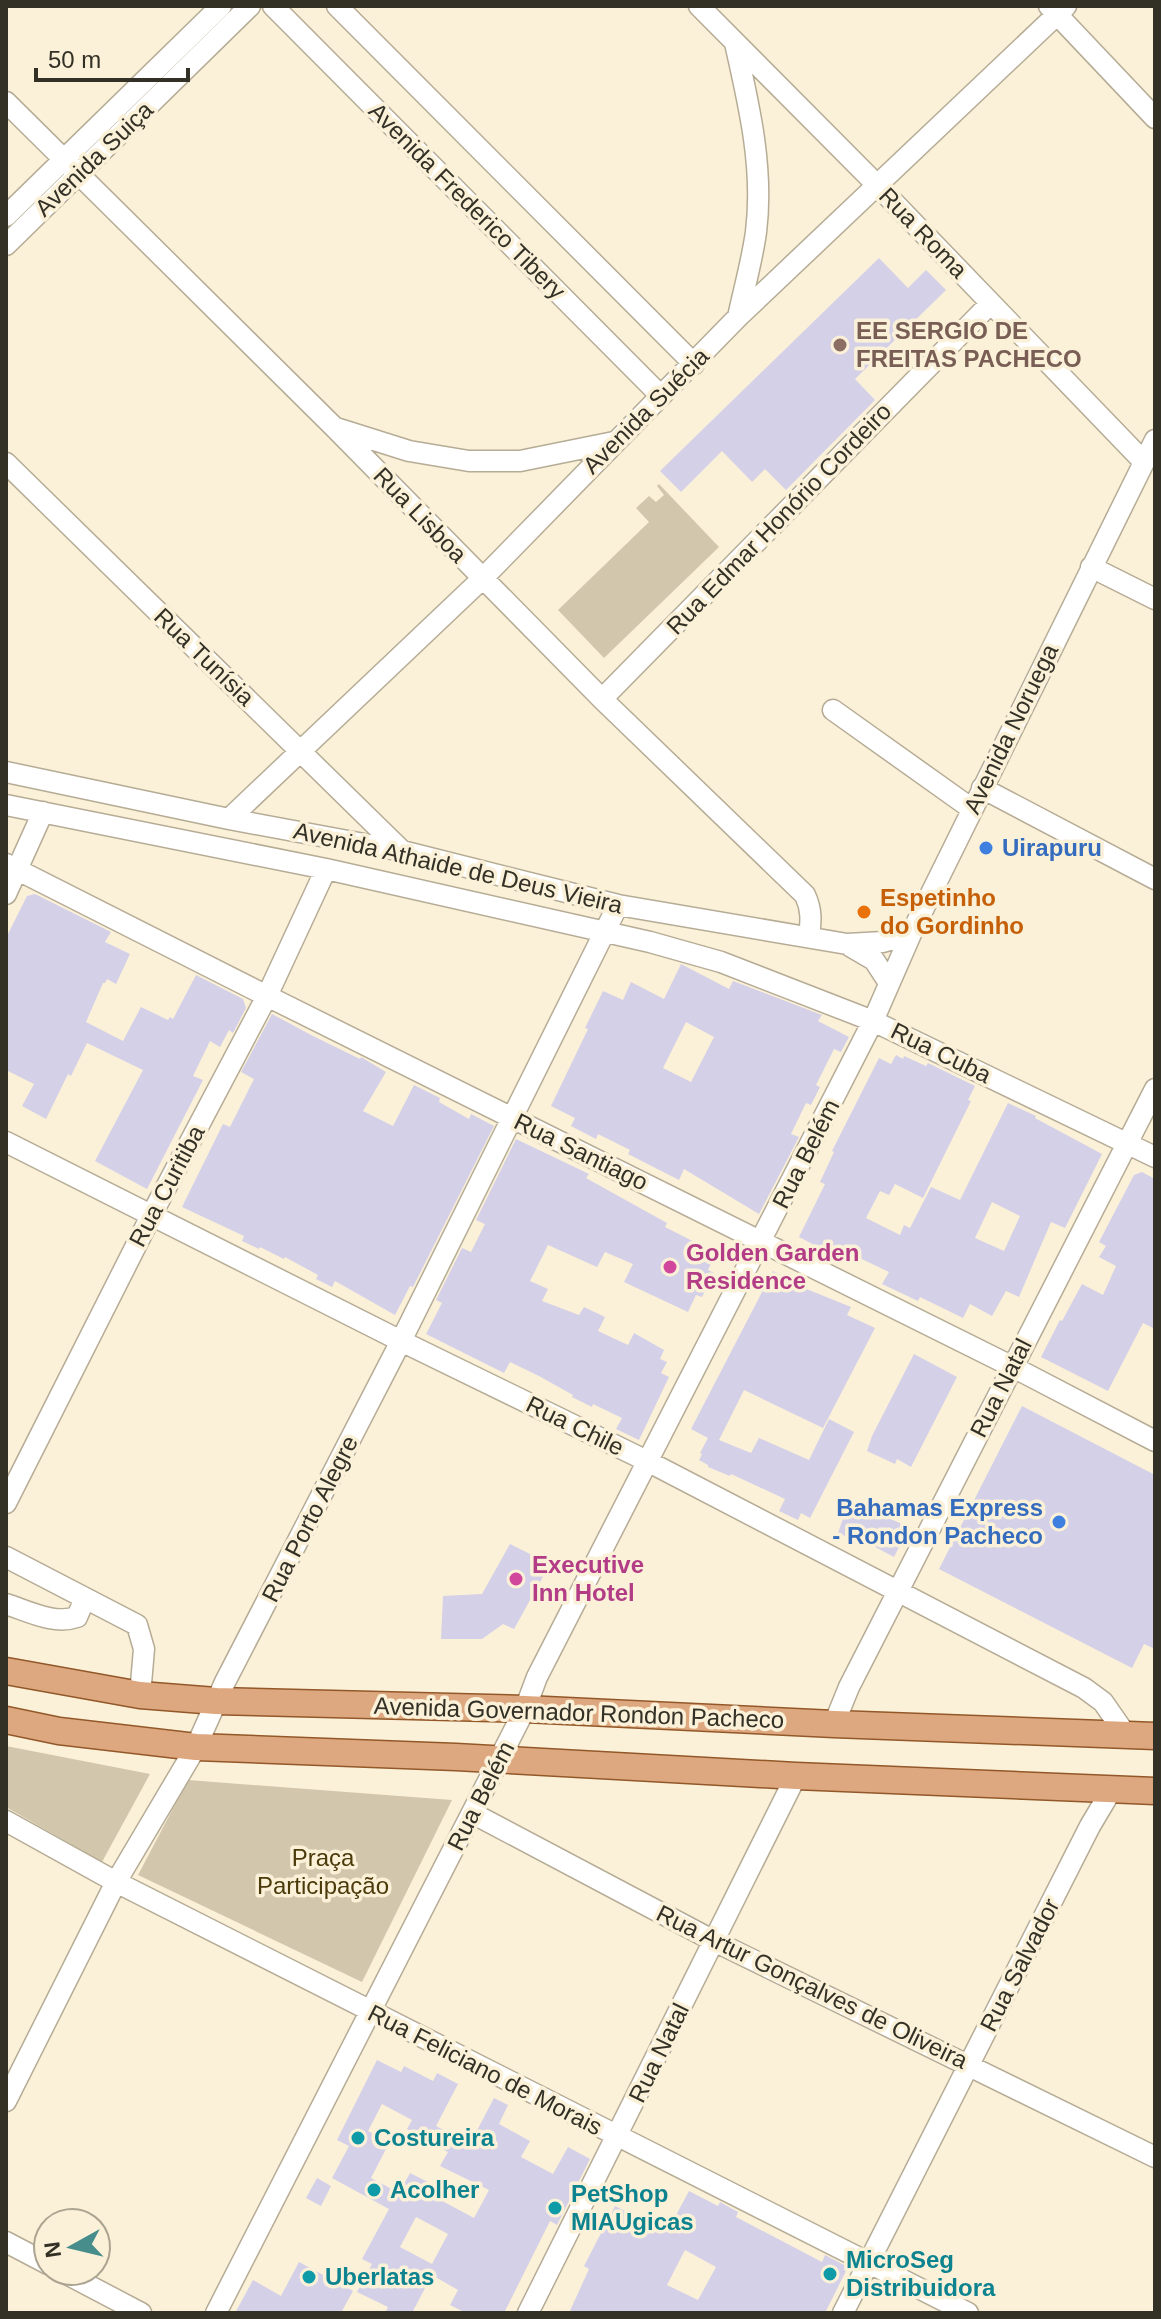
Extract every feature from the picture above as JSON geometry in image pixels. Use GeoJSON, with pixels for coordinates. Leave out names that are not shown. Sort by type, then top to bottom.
{"type":"FeatureCollection","features":[{"type":"Feature","properties":{"kind":"main road","name":"Avenida Governador Rondon Pacheco"},"geometry":{"type":"LineString","coordinates":[[6,1671],[140,1695],[216,1701],[525,1709],[1155,1736]]}},
{"type":"Feature","properties":{"kind":"main road","name":"Avenida Governador Rondon Pacheco"},"geometry":{"type":"LineString","coordinates":[[6,1720],[59,1731],[196,1747],[499,1760],[792,1784],[1155,1791]]}},
{"type":"Feature","properties":{"kind":"street","name":"Avenida Suiça"},"geometry":{"type":"LineString","coordinates":[[6,245],[72,167],[221,6]]}},
{"type":"Feature","properties":{"kind":"street","name":"Avenida Suiça"},"geometry":{"type":"LineString","coordinates":[[6,216],[72,167],[250,6]]}},
{"type":"Feature","properties":{"kind":"street","name":"Avenida Frederico Tibery"},"geometry":{"type":"LineString","coordinates":[[273,6],[661,396]]}},
{"type":"Feature","properties":{"kind":"street","name":"Avenida Frederico Tibery"},"geometry":{"type":"LineString","coordinates":[[337,6],[694,364]]}},
{"type":"Feature","properties":{"kind":"street","name":"Rua Roma"},"geometry":{"type":"LineString","coordinates":[[699,6],[1144,462]]}},
{"type":"Feature","properties":{"kind":"street","name":"Avenida Suécia"},"geometry":{"type":"LineString","coordinates":[[229,819],[483,578],[738,317],[1057,9]]}},
{"type":"Feature","properties":{"kind":"street"},"geometry":{"type":"LineString","coordinates":[[1057,9],[1155,118]]}},
{"type":"Feature","properties":{"kind":"street"},"geometry":{"type":"LineString","coordinates":[[735,43],[750,110],[758,169],[756,231],[738,317]]}},
{"type":"Feature","properties":{"kind":"street","name":"Rua Lisboa"},"geometry":{"type":"LineString","coordinates":[[6,102],[334,427],[602,699],[805,895],[812,917],[809,937]]}},
{"type":"Feature","properties":{"kind":"street","name":"Rua Edmar Honório Cordeiro"},"geometry":{"type":"LineString","coordinates":[[602,699],[990,304]]}},
{"type":"Feature","properties":{"kind":"street"},"geometry":{"type":"LineString","coordinates":[[334,427],[409,451],[469,461],[520,461],[614,442]]}},
{"type":"Feature","properties":{"kind":"street","name":"Avenida Noruega"},"geometry":{"type":"LineString","coordinates":[[873,1021],[911,934],[1155,440]]}},
{"type":"Feature","properties":{"kind":"street","name":"Rua Tunísia"},"geometry":{"type":"LineString","coordinates":[[6,463],[402,851]]}},
{"type":"Feature","properties":{"kind":"street"},"geometry":{"type":"LineString","coordinates":[[1091,567],[1155,599]]}},
{"type":"Feature","properties":{"kind":"street"},"geometry":{"type":"LineString","coordinates":[[833,710],[972,809]]}},
{"type":"Feature","properties":{"kind":"street","name":"Avenida Athaide de Deus Vieira"},"geometry":{"type":"LineString","coordinates":[[6,772],[229,819],[402,851],[618,905],[847,944],[883,942],[911,934]]}},
{"type":"Feature","properties":{"kind":"street"},"geometry":{"type":"LineString","coordinates":[[982,788],[1155,879]]}},
{"type":"Feature","properties":{"kind":"street","name":"Avenida Athaide de Deus Vieira"},"geometry":{"type":"LineString","coordinates":[[6,805],[326,869],[650,942],[721,962]]}},
{"type":"Feature","properties":{"kind":"street"},"geometry":{"type":"LineString","coordinates":[[6,894],[12,867],[43,812]]}},
{"type":"Feature","properties":{"kind":"street","name":"Rua Santiago"},"geometry":{"type":"LineString","coordinates":[[12,867],[1155,1441]]}},
{"type":"Feature","properties":{"kind":"street","name":"Rua Curitiba"},"geometry":{"type":"LineString","coordinates":[[6,1503],[152,1214],[267,996],[326,869]]}},
{"type":"Feature","properties":{"kind":"street","name":"Rua Porto Alegre"},"geometry":{"type":"LineString","coordinates":[[6,2101],[116,1882],[196,1747],[216,1701],[401,1341],[618,905]]}},
{"type":"Feature","properties":{"kind":"street"},"geometry":{"type":"LineString","coordinates":[[847,944],[874,960],[889,983]]}},
{"type":"Feature","properties":{"kind":"street","name":"Rua Cuba"},"geometry":{"type":"LineString","coordinates":[[721,962],[873,1021],[1155,1157]]}},
{"type":"Feature","properties":{"kind":"street","name":"Rua Belém"},"geometry":{"type":"LineString","coordinates":[[216,2313],[873,1021]]}},
{"type":"Feature","properties":{"kind":"street","name":"Rua Natal"},"geometry":{"type":"LineString","coordinates":[[834,1724],[849,1687],[1011,1366],[1155,1089]]}},
{"type":"Feature","properties":{"kind":"street","name":"Rua Chile"},"geometry":{"type":"LineString","coordinates":[[6,1142],[649,1462],[1084,1688],[1103,1702],[1126,1735]]}},
{"type":"Feature","properties":{"kind":"street"},"geometry":{"type":"LineString","coordinates":[[6,1557],[137,1625],[144,1649],[140,1695]]}},
{"type":"Feature","properties":{"kind":"street"},"geometry":{"type":"LineString","coordinates":[[6,1604],[58,1621],[77,1617],[85,1598]]}},
{"type":"Feature","properties":{"kind":"street","name":"Rua Natal"},"geometry":{"type":"LineString","coordinates":[[528,2313],[792,1784]]}},
{"type":"Feature","properties":{"kind":"street","name":"Rua Salvador"},"geometry":{"type":"LineString","coordinates":[[843,2313],[1090,1826],[1112,1789]]}},
{"type":"Feature","properties":{"kind":"street","name":"Rua Artur Gonçalves de Oliveira"},"geometry":{"type":"LineString","coordinates":[[472,1813],[714,1941],[1155,2157]]}},
{"type":"Feature","properties":{"kind":"street","name":"Rua Feliciano de Morais"},"geometry":{"type":"LineString","coordinates":[[6,1821],[116,1882],[968,2313]]}},
{"type":"Feature","properties":{"kind":"street"},"geometry":{"type":"LineString","coordinates":[[6,2242],[32,2256]]}},
{"type":"Feature","properties":{"kind":"street"},"geometry":{"type":"LineString","coordinates":[[91,2287],[141,2313]]}},
{"type":"Feature","properties":{"kind":"green space"},"geometry":{"type":"Polygon","coordinates":[[[659,484],[719,547],[604,658],[558,610],[649,522],[636,508],[649,496],[656,502],[664,495],[657,486],[659,484]]]}},
{"type":"Feature","properties":{"kind":"green space"},"geometry":{"type":"Polygon","coordinates":[[[6,1746],[150,1774],[102,1862],[6,1807],[6,1746]]]}},
{"type":"Feature","properties":{"kind":"green space","name":"Praça Participação"},"geometry":{"type":"Polygon","coordinates":[[[188,1780],[452,1800],[362,1982],[138,1875],[188,1780]]]}},
{"type":"Feature","properties":{"kind":"building","name":"EE SERGIO DE FREITAS PACHECO"},"geometry":{"type":"Polygon","coordinates":[[[879,258],[908,288],[926,270],[946,290],[855,379],[875,400],[786,490],[765,469],[752,482],[722,451],[681,492],[660,471],[879,258]]]}},
{"type":"Feature","properties":{"kind":"building"},"geometry":{"type":"Polygon","coordinates":[[[35,894],[111,932],[105,942],[130,954],[116,984],[107,979],[103,983],[86,1022],[123,1041],[141,1007],[168,1020],[170,1017],[173,1019],[196,975],[243,999],[246,1008],[233,1033],[229,1030],[220,1047],[210,1041],[193,1076],[203,1080],[147,1189],[95,1161],[143,1070],[87,1043],[46,1119],[22,1106],[34,1084],[6,1070],[6,938],[27,896],[35,894]]]}},
{"type":"Feature","properties":{"kind":"building"},"geometry":{"type":"Polygon","coordinates":[[[681,964],[729,989],[733,981],[822,1015],[818,1021],[849,1037],[841,1052],[834,1049],[816,1085],[820,1087],[811,1105],[806,1103],[791,1134],[799,1137],[759,1214],[684,1169],[679,1180],[628,1154],[630,1150],[598,1134],[596,1139],[571,1126],[575,1118],[551,1106],[603,991],[623,1000],[631,982],[664,999],[681,964]],[[686,1022],[663,1068],[691,1082],[714,1037],[686,1022]]]}},
{"type":"Feature","properties":{"kind":"building"},"geometry":{"type":"Polygon","coordinates":[[[272,1014],[386,1072],[363,1111],[393,1126],[414,1085],[440,1098],[439,1102],[469,1119],[471,1114],[494,1126],[413,1287],[410,1286],[395,1315],[335,1281],[332,1287],[316,1279],[318,1275],[285,1257],[242,1241],[244,1236],[182,1207],[223,1124],[230,1127],[254,1079],[241,1072],[272,1014]]]}},
{"type":"Feature","properties":{"kind":"building"},"geometry":{"type":"Polygon","coordinates":[[[896,1055],[903,1059],[904,1056],[926,1066],[928,1063],[975,1086],[968,1100],[971,1101],[923,1198],[895,1184],[889,1195],[880,1191],[866,1218],[900,1235],[904,1225],[910,1228],[931,1187],[960,1200],[1008,1103],[1102,1154],[1065,1228],[1051,1222],[1019,1297],[1006,1291],[992,1316],[970,1304],[963,1318],[920,1297],[918,1301],[882,1284],[889,1272],[849,1253],[845,1261],[799,1237],[825,1184],[820,1182],[832,1151],[879,1058],[891,1064],[896,1055]],[[992,1202],[975,1238],[1004,1251],[1020,1216],[992,1202]]]}},
{"type":"Feature","properties":{"kind":"building"},"geometry":{"type":"Polygon","coordinates":[[[516,1139],[589,1174],[586,1178],[667,1223],[665,1227],[716,1253],[708,1270],[714,1273],[702,1297],[696,1295],[688,1312],[624,1282],[633,1264],[605,1252],[597,1267],[548,1245],[530,1281],[548,1289],[542,1301],[579,1315],[584,1307],[605,1317],[598,1331],[628,1345],[634,1333],[664,1350],[660,1359],[667,1362],[661,1373],[669,1377],[639,1440],[616,1429],[622,1418],[572,1397],[539,1376],[510,1362],[504,1373],[426,1334],[442,1303],[436,1300],[462,1248],[471,1252],[485,1224],[476,1220],[516,1139]]]}},
{"type":"Feature","properties":{"kind":"building"},"geometry":{"type":"Polygon","coordinates":[[[1142,1172],[1155,1179],[1155,1329],[1143,1323],[1108,1391],[1041,1357],[1082,1284],[1103,1295],[1116,1266],[1099,1257],[1106,1246],[1099,1242],[1134,1175],[1142,1172]]]}},
{"type":"Feature","properties":{"kind":"building"},"geometry":{"type":"Polygon","coordinates":[[[773,1271],[794,1284],[851,1307],[847,1315],[875,1328],[823,1428],[744,1390],[719,1440],[751,1453],[759,1438],[809,1460],[829,1419],[854,1432],[810,1518],[801,1513],[798,1520],[779,1511],[785,1499],[708,1467],[699,1460],[708,1438],[691,1429],[773,1271]]]}},
{"type":"Feature","properties":{"kind":"building"},"geometry":{"type":"Polygon","coordinates":[[[914,1354],[957,1377],[911,1467],[897,1459],[895,1464],[867,1451],[914,1354]]]}},
{"type":"Feature","properties":{"kind":"building","name":"Bahamas Express - Rondon Pacheco"},"geometry":{"type":"Polygon","coordinates":[[[1022,1406],[1155,1475],[1155,1649],[1144,1644],[1132,1668],[939,1569],[1022,1406]]]}},
{"type":"Feature","properties":{"kind":"building"},"geometry":{"type":"Polygon","coordinates":[[[849,1501],[909,1527],[894,1557],[864,1541],[838,1533],[849,1501]]]}},
{"type":"Feature","properties":{"kind":"building","name":"Executive Inn Hotel"},"geometry":{"type":"Polygon","coordinates":[[[510,1544],[550,1564],[514,1629],[503,1624],[482,1639],[441,1639],[443,1596],[482,1594],[510,1544]]]}},
{"type":"Feature","properties":{"kind":"building"},"geometry":{"type":"Polygon","coordinates":[[[377,2060],[401,2072],[404,2066],[433,2081],[437,2073],[458,2084],[436,2126],[470,2144],[494,2098],[508,2105],[499,2124],[530,2141],[521,2157],[553,2174],[568,2147],[590,2159],[557,2225],[550,2221],[504,2313],[466,2313],[450,2305],[458,2290],[432,2275],[412,2313],[385,2313],[388,2307],[357,2292],[372,2264],[362,2259],[389,2209],[332,2178],[349,2146],[337,2140],[377,2060]],[[382,2104],[368,2131],[389,2143],[371,2178],[399,2193],[410,2173],[438,2187],[433,2196],[474,2218],[489,2190],[440,2166],[448,2152],[407,2129],[412,2120],[382,2104]],[[416,2217],[400,2247],[432,2264],[448,2234],[416,2217]]]}},
{"type":"Feature","properties":{"kind":"building"},"geometry":{"type":"Polygon","coordinates":[[[317,2178],[331,2186],[321,2206],[306,2198],[317,2178]]]}},
{"type":"Feature","properties":{"kind":"building"},"geometry":{"type":"Polygon","coordinates":[[[689,2191],[718,2206],[720,2202],[738,2212],[736,2217],[822,2262],[825,2255],[848,2267],[825,2313],[569,2313],[589,2269],[584,2266],[615,2206],[667,2232],[689,2191]],[[685,2250],[667,2285],[698,2300],[716,2267],[685,2250]]]}},
{"type":"Feature","properties":{"kind":"building","name":"Uberlatas"},"geometry":{"type":"Polygon","coordinates":[[[299,2262],[353,2291],[341,2313],[235,2313],[253,2280],[281,2296],[299,2262]]]}},
{"type":"Feature","properties":{"kind":"place","name":"EE SERGIO DE FREITAS PACHECO"},"geometry":{"type":"Point","coordinates":[840,345]}},
{"type":"Feature","properties":{"kind":"place","name":"Uirapuru"},"geometry":{"type":"Point","coordinates":[986,848]}},
{"type":"Feature","properties":{"kind":"place","name":"Espetinho do Gordinho"},"geometry":{"type":"Point","coordinates":[864,912]}},
{"type":"Feature","properties":{"kind":"place","name":"Golden Garden Residence"},"geometry":{"type":"Point","coordinates":[670,1267]}},
{"type":"Feature","properties":{"kind":"place","name":"Bahamas Express - Rondon Pacheco"},"geometry":{"type":"Point","coordinates":[1059,1522]}},
{"type":"Feature","properties":{"kind":"place","name":"Executive Inn Hotel"},"geometry":{"type":"Point","coordinates":[516,1579]}},
{"type":"Feature","properties":{"kind":"place","name":"Costureira"},"geometry":{"type":"Point","coordinates":[358,2138]}},
{"type":"Feature","properties":{"kind":"place","name":"Acolher"},"geometry":{"type":"Point","coordinates":[374,2190]}},
{"type":"Feature","properties":{"kind":"place","name":"PetShop MIAUgicas"},"geometry":{"type":"Point","coordinates":[555,2208]}},
{"type":"Feature","properties":{"kind":"place","name":"MicroSeg Distribuidora"},"geometry":{"type":"Point","coordinates":[830,2274]}},
{"type":"Feature","properties":{"kind":"place","name":"Uberlatas"},"geometry":{"type":"Point","coordinates":[309,2277]}}]}
